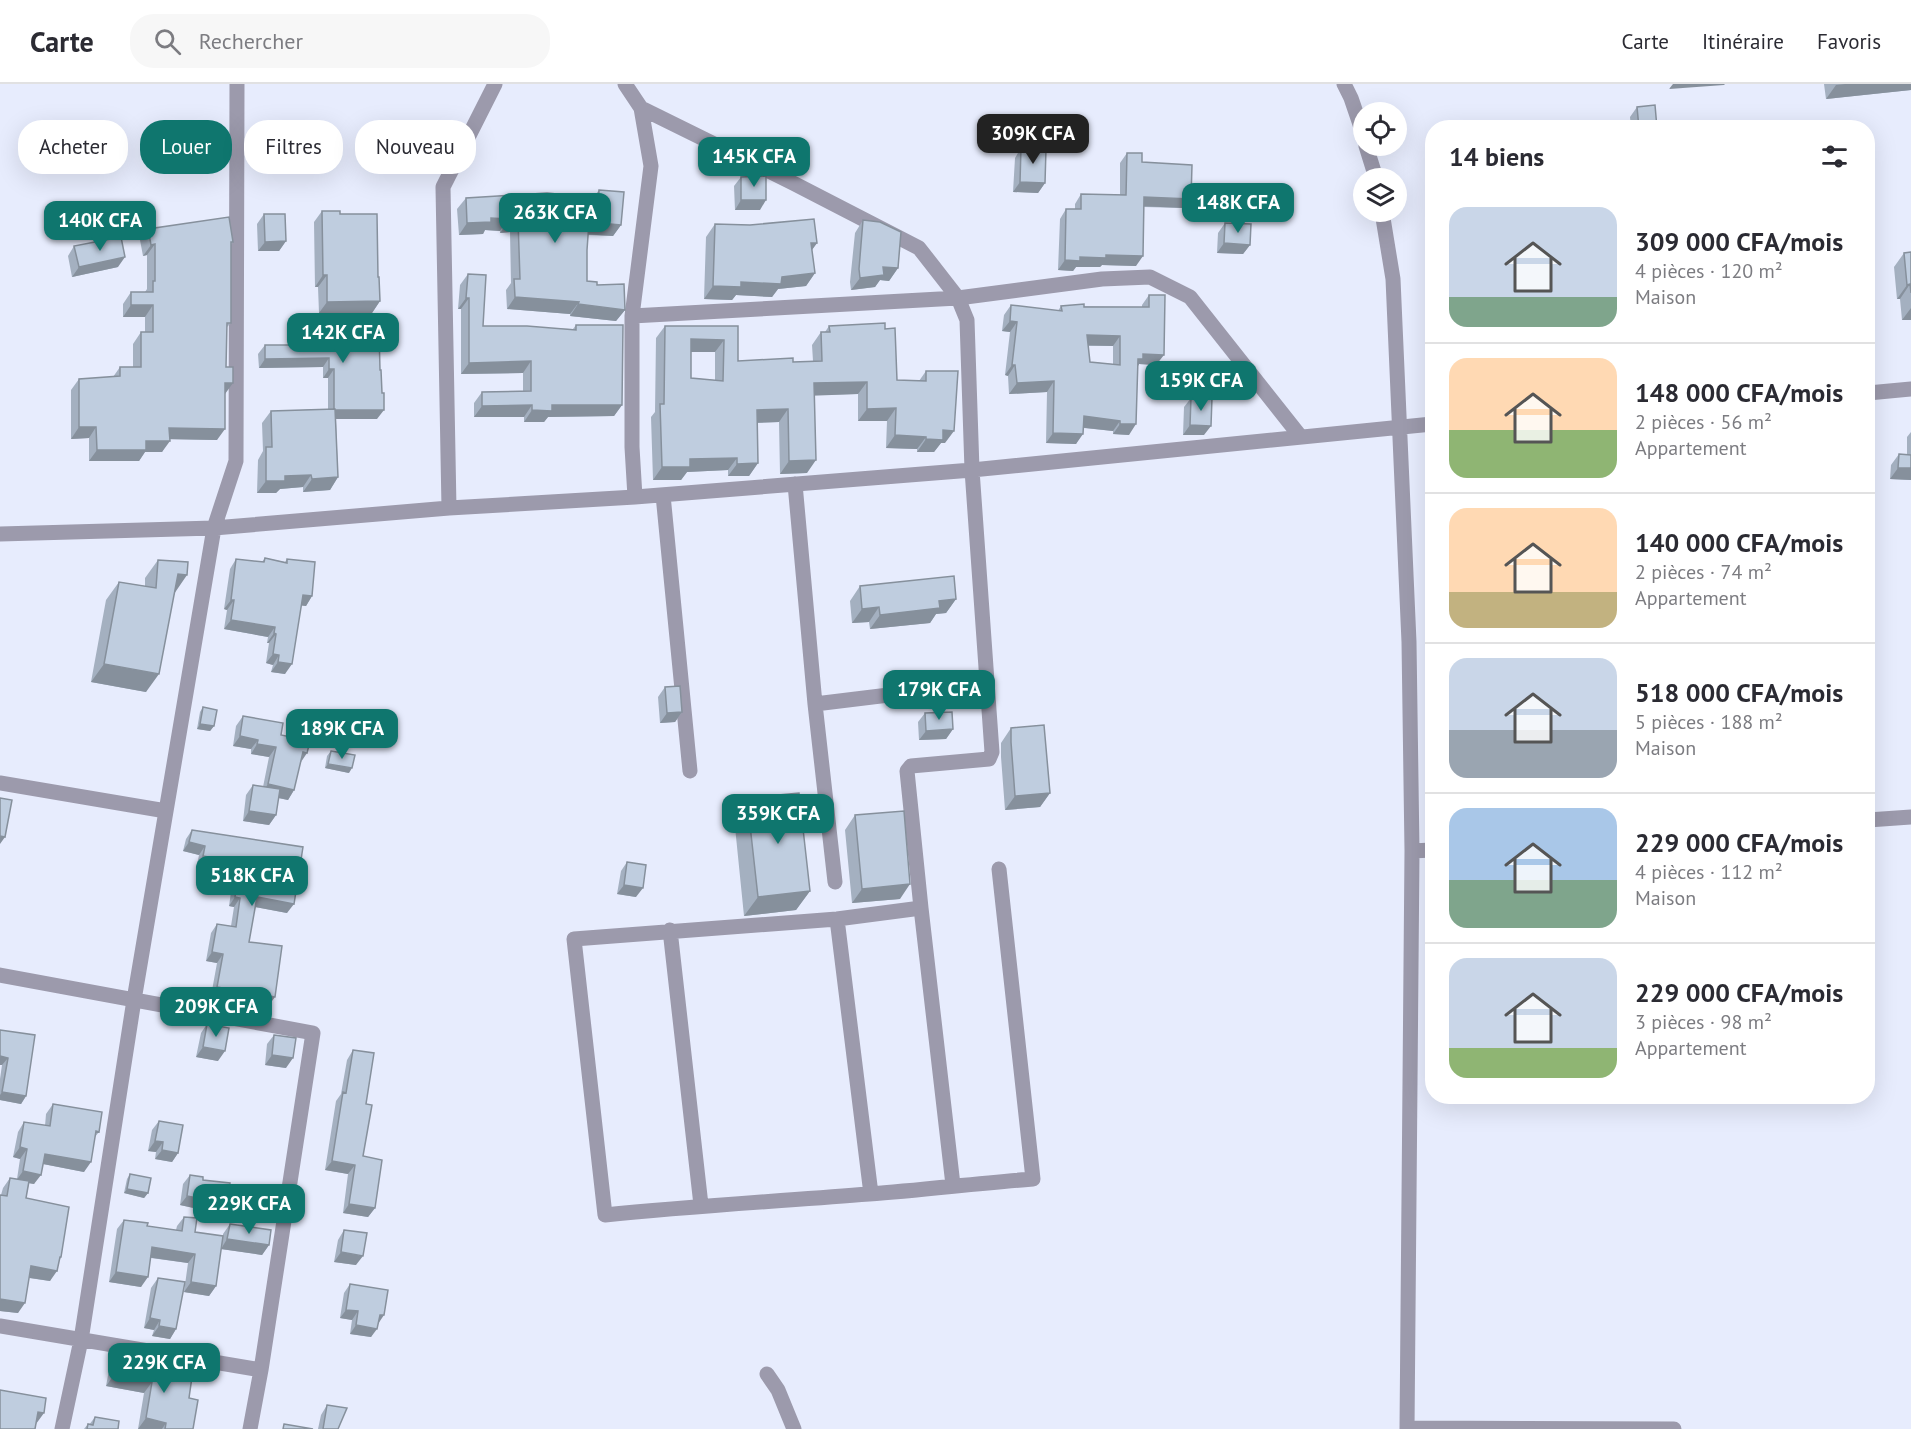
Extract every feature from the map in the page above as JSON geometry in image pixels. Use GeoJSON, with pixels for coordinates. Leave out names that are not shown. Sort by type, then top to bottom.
{"type":"FeatureCollection","features":[{"type":"Feature","properties":{"kind":"street"},"geometry":{"type":"LineString","coordinates":[[62,1429],[81,1340],[134,1000],[214,528],[236,461],[237,84]]}},
{"type":"Feature","properties":{"kind":"street"},"geometry":{"type":"LineString","coordinates":[[449,508],[443,187],[495,84]]}},
{"type":"Feature","properties":{"kind":"street"},"geometry":{"type":"LineString","coordinates":[[625,84],[641,108],[651,166],[632,316],[632,447],[635,497]]}},
{"type":"Feature","properties":{"kind":"street"},"geometry":{"type":"LineString","coordinates":[[1344,84],[1353,104]]}},
{"type":"Feature","properties":{"kind":"street"},"geometry":{"type":"LineString","coordinates":[[641,108],[794,183],[919,248],[958,298],[967,320],[972,470],[992,752],[989,759],[910,766],[908,771],[921,908],[953,1185]]}},
{"type":"Feature","properties":{"kind":"street"},"geometry":{"type":"LineString","coordinates":[[1384,222],[1393,279],[1410,642],[1412,851],[1407,1428],[1673,1429]]}},
{"type":"Feature","properties":{"kind":"street"},"geometry":{"type":"LineString","coordinates":[[632,316],[958,298],[1102,279],[1150,276],[1190,297],[1300,436]]}},
{"type":"Feature","properties":{"kind":"street"},"geometry":{"type":"LineString","coordinates":[[1875,392],[1911,389]]}},
{"type":"Feature","properties":{"kind":"street"},"geometry":{"type":"LineString","coordinates":[[0,534],[214,528],[449,508],[663,495],[972,470],[1425,424]]}},
{"type":"Feature","properties":{"kind":"street"},"geometry":{"type":"LineString","coordinates":[[795,484],[815,704],[835,882]]}},
{"type":"Feature","properties":{"kind":"street"},"geometry":{"type":"LineString","coordinates":[[663,495],[690,771]]}},
{"type":"Feature","properties":{"kind":"street"},"geometry":{"type":"LineString","coordinates":[[815,704],[987,683]]}},
{"type":"Feature","properties":{"kind":"street"},"geometry":{"type":"LineString","coordinates":[[0,783],[166,811]]}},
{"type":"Feature","properties":{"kind":"street"},"geometry":{"type":"LineString","coordinates":[[1875,820],[1911,817]]}},
{"type":"Feature","properties":{"kind":"street"},"geometry":{"type":"LineString","coordinates":[[1412,851],[1425,850]]}},
{"type":"Feature","properties":{"kind":"street"},"geometry":{"type":"LineString","coordinates":[[921,908],[837,919],[574,939],[605,1215],[701,1205],[871,1194],[1033,1179],[999,869]]}},
{"type":"Feature","properties":{"kind":"street"},"geometry":{"type":"LineString","coordinates":[[837,919],[871,1194]]}},
{"type":"Feature","properties":{"kind":"street"},"geometry":{"type":"LineString","coordinates":[[670,930],[701,1205]]}},
{"type":"Feature","properties":{"kind":"street"},"geometry":{"type":"LineString","coordinates":[[0,975],[313,1033],[250,1429]]}},
{"type":"Feature","properties":{"kind":"street"},"geometry":{"type":"LineString","coordinates":[[0,1326],[261,1370]]}},
{"type":"Feature","properties":{"kind":"street"},"geometry":{"type":"LineString","coordinates":[[767,1374],[778,1390],[794,1429]]}},
{"type":"Feature","properties":{"kind":"building"},"geometry":{"type":"Polygon","coordinates":[[[1655,105],[1656,120],[1638,120],[1637,107],[1655,105]]]}},
{"type":"Feature","properties":{"kind":"building"},"geometry":{"type":"Polygon","coordinates":[[[1021,148],[1046,149],[1045,183],[1020,182],[1021,148]]]}},
{"type":"Feature","properties":{"kind":"building"},"geometry":{"type":"Polygon","coordinates":[[[1127,153],[1142,153],[1142,162],[1192,165],[1191,199],[1144,197],[1143,256],[1106,255],[1106,258],[1080,257],[1080,261],[1065,260],[1066,209],[1081,209],[1081,194],[1126,195],[1127,153]]]}},
{"type":"Feature","properties":{"kind":"building"},"geometry":{"type":"Polygon","coordinates":[[[766,176],[766,200],[741,200],[741,177],[766,176]]]}},
{"type":"Feature","properties":{"kind":"building"},"geometry":{"type":"Polygon","coordinates":[[[599,190],[624,192],[621,225],[589,222],[587,281],[597,282],[597,285],[624,284],[625,310],[578,304],[579,302],[515,297],[514,279],[520,279],[518,220],[491,218],[491,222],[467,223],[466,198],[547,193],[567,195],[566,207],[598,209],[599,190]]]}},
{"type":"Feature","properties":{"kind":"building"},"geometry":{"type":"Polygon","coordinates":[[[322,211],[340,211],[340,214],[377,214],[380,301],[327,302],[327,275],[323,275],[322,211]]]}},
{"type":"Feature","properties":{"kind":"building"},"geometry":{"type":"Polygon","coordinates":[[[264,214],[285,214],[286,241],[265,242],[264,214]]]}},
{"type":"Feature","properties":{"kind":"building"},"geometry":{"type":"Polygon","coordinates":[[[229,217],[233,242],[231,242],[231,323],[227,323],[226,367],[233,367],[233,383],[225,383],[225,429],[169,428],[170,441],[146,441],[146,450],[97,450],[96,427],[79,427],[79,379],[120,376],[120,367],[141,367],[141,332],[153,332],[153,305],[131,305],[131,292],[153,292],[155,244],[151,245],[148,229],[229,217]]]}},
{"type":"Feature","properties":{"kind":"building"},"geometry":{"type":"Polygon","coordinates":[[[814,219],[817,243],[811,243],[815,273],[782,277],[781,284],[741,282],[741,287],[713,286],[715,224],[750,225],[814,219]]]}},
{"type":"Feature","properties":{"kind":"building"},"geometry":{"type":"Polygon","coordinates":[[[863,220],[880,222],[901,232],[898,268],[883,267],[884,275],[860,278],[863,220]]]}},
{"type":"Feature","properties":{"kind":"building"},"geometry":{"type":"Polygon","coordinates":[[[1225,223],[1251,224],[1250,245],[1224,243],[1225,223]]]}},
{"type":"Feature","properties":{"kind":"building"},"geometry":{"type":"Polygon","coordinates":[[[121,237],[125,257],[79,267],[74,246],[121,237]]]}},
{"type":"Feature","properties":{"kind":"building"},"geometry":{"type":"Polygon","coordinates":[[[1911,252],[1911,293],[1910,284],[1907,285],[1904,253],[1911,252]]]}},
{"type":"Feature","properties":{"kind":"building"},"geometry":{"type":"Polygon","coordinates":[[[468,274],[486,275],[483,326],[527,326],[576,330],[576,325],[623,325],[622,405],[552,405],[552,411],[532,410],[532,405],[482,406],[482,392],[531,391],[531,361],[469,363],[469,298],[466,298],[468,274]]]}},
{"type":"Feature","properties":{"kind":"building"},"geometry":{"type":"Polygon","coordinates":[[[1149,295],[1165,295],[1164,355],[1143,354],[1143,359],[1138,359],[1136,424],[1120,424],[1120,421],[1084,416],[1083,434],[1053,433],[1054,381],[1017,383],[1015,365],[1012,365],[1017,322],[1010,321],[1011,305],[1062,311],[1061,306],[1084,304],[1084,307],[1149,307],[1149,295]],[[1087,335],[1090,362],[1120,365],[1120,336],[1087,335]]]}},
{"type":"Feature","properties":{"kind":"building"},"geometry":{"type":"Polygon","coordinates":[[[885,323],[885,329],[895,328],[897,380],[926,381],[926,371],[958,371],[954,431],[943,430],[943,440],[895,435],[896,408],[867,409],[867,382],[814,383],[816,460],[789,461],[788,409],[757,410],[758,463],[737,464],[737,458],[690,459],[690,467],[662,467],[660,404],[664,404],[665,326],[738,326],[738,361],[793,358],[793,362],[822,361],[821,332],[830,332],[829,326],[885,323]],[[691,339],[691,378],[723,381],[724,340],[691,339]]]}},
{"type":"Feature","properties":{"kind":"building"},"geometry":{"type":"Polygon","coordinates":[[[306,326],[335,326],[335,332],[379,331],[384,410],[335,410],[334,369],[329,369],[329,358],[265,359],[265,345],[306,345],[306,326]]]}},
{"type":"Feature","properties":{"kind":"building"},"geometry":{"type":"Polygon","coordinates":[[[1191,398],[1212,398],[1211,426],[1190,425],[1191,398]]]}},
{"type":"Feature","properties":{"kind":"building"},"geometry":{"type":"Polygon","coordinates":[[[335,409],[338,477],[312,479],[311,475],[285,476],[285,481],[266,481],[266,447],[272,447],[271,411],[335,409]]]}},
{"type":"Feature","properties":{"kind":"building"},"geometry":{"type":"Polygon","coordinates":[[[1899,454],[1911,455],[1911,468],[1898,468],[1899,454]]]}},
{"type":"Feature","properties":{"kind":"building"},"geometry":{"type":"Polygon","coordinates":[[[265,558],[287,563],[287,559],[315,562],[312,596],[303,595],[292,664],[278,662],[279,655],[273,654],[275,627],[231,620],[236,559],[264,562],[265,558]]]}},
{"type":"Feature","properties":{"kind":"building"},"geometry":{"type":"Polygon","coordinates":[[[158,560],[188,562],[187,575],[178,574],[159,674],[104,664],[119,582],[156,588],[158,560]]]}},
{"type":"Feature","properties":{"kind":"building"},"geometry":{"type":"Polygon","coordinates":[[[954,576],[956,599],[939,601],[940,608],[880,615],[879,607],[862,609],[860,586],[954,576]]]}},
{"type":"Feature","properties":{"kind":"building"},"geometry":{"type":"Polygon","coordinates":[[[680,686],[682,712],[667,713],[665,687],[680,686]]]}},
{"type":"Feature","properties":{"kind":"building"},"geometry":{"type":"Polygon","coordinates":[[[203,707],[217,710],[214,726],[200,724],[203,707]]]}},
{"type":"Feature","properties":{"kind":"building"},"geometry":{"type":"Polygon","coordinates":[[[952,712],[953,729],[926,731],[925,713],[952,712]]]}},
{"type":"Feature","properties":{"kind":"building"},"geometry":{"type":"Polygon","coordinates":[[[243,716],[283,723],[281,735],[310,741],[307,753],[303,752],[294,790],[268,784],[276,747],[257,744],[258,740],[240,736],[243,716]]]}},
{"type":"Feature","properties":{"kind":"building"},"geometry":{"type":"Polygon","coordinates":[[[1044,725],[1050,793],[1015,796],[1011,728],[1044,725]]]}},
{"type":"Feature","properties":{"kind":"building"},"geometry":{"type":"Polygon","coordinates":[[[331,751],[355,755],[352,768],[328,764],[331,751]]]}},
{"type":"Feature","properties":{"kind":"building"},"geometry":{"type":"Polygon","coordinates":[[[253,785],[280,789],[276,815],[249,811],[253,785]]]}},
{"type":"Feature","properties":{"kind":"building"},"geometry":{"type":"Polygon","coordinates":[[[799,793],[810,891],[758,897],[747,798],[799,793]]]}},
{"type":"Feature","properties":{"kind":"building"},"geometry":{"type":"Polygon","coordinates":[[[0,798],[12,800],[5,837],[0,836],[0,798]]]}},
{"type":"Feature","properties":{"kind":"building"},"geometry":{"type":"Polygon","coordinates":[[[904,811],[910,884],[862,889],[855,815],[904,811]]]}},
{"type":"Feature","properties":{"kind":"building"},"geometry":{"type":"Polygon","coordinates":[[[192,830],[303,847],[294,904],[257,897],[249,942],[282,946],[275,997],[217,987],[223,954],[212,952],[217,924],[236,927],[240,898],[235,897],[240,863],[203,856],[205,846],[189,842],[192,830]]]}},
{"type":"Feature","properties":{"kind":"building"},"geometry":{"type":"Polygon","coordinates":[[[627,862],[646,865],[643,888],[624,885],[627,862]]]}},
{"type":"Feature","properties":{"kind":"building"},"geometry":{"type":"Polygon","coordinates":[[[207,1024],[229,1028],[225,1051],[203,1047],[207,1024]]]}},
{"type":"Feature","properties":{"kind":"building"},"geometry":{"type":"Polygon","coordinates":[[[0,1030],[35,1035],[26,1096],[2,1092],[8,1058],[0,1056],[0,1030]]]}},
{"type":"Feature","properties":{"kind":"building"},"geometry":{"type":"Polygon","coordinates":[[[274,1035],[296,1038],[293,1058],[272,1055],[274,1035]]]}},
{"type":"Feature","properties":{"kind":"building"},"geometry":{"type":"Polygon","coordinates":[[[353,1050],[374,1053],[366,1104],[372,1105],[363,1156],[382,1160],[375,1208],[349,1204],[355,1165],[332,1161],[343,1092],[346,1093],[353,1050]]]}},
{"type":"Feature","properties":{"kind":"building"},"geometry":{"type":"Polygon","coordinates":[[[53,1104],[102,1112],[91,1162],[45,1154],[41,1175],[23,1171],[27,1149],[20,1147],[24,1122],[50,1126],[53,1104]]]}},
{"type":"Feature","properties":{"kind":"building"},"geometry":{"type":"Polygon","coordinates":[[[159,1121],[183,1125],[178,1153],[162,1150],[163,1142],[155,1141],[159,1121]]]}},
{"type":"Feature","properties":{"kind":"building"},"geometry":{"type":"Polygon","coordinates":[[[130,1174],[151,1178],[148,1193],[127,1189],[130,1174]]]}},
{"type":"Feature","properties":{"kind":"building"},"geometry":{"type":"Polygon","coordinates":[[[190,1175],[203,1177],[203,1180],[230,1183],[228,1204],[187,1196],[190,1175]]]}},
{"type":"Feature","properties":{"kind":"building"},"geometry":{"type":"Polygon","coordinates":[[[10,1178],[29,1181],[26,1198],[69,1207],[57,1271],[31,1266],[25,1303],[0,1299],[0,1195],[7,1196],[10,1178]]]}},
{"type":"Feature","properties":{"kind":"building"},"geometry":{"type":"Polygon","coordinates":[[[184,1217],[197,1218],[195,1232],[223,1236],[216,1286],[191,1282],[195,1254],[152,1247],[148,1277],[116,1272],[124,1220],[182,1231],[184,1217]]]}},
{"type":"Feature","properties":{"kind":"building"},"geometry":{"type":"Polygon","coordinates":[[[230,1224],[271,1230],[269,1245],[227,1239],[230,1224]]]}},
{"type":"Feature","properties":{"kind":"building"},"geometry":{"type":"Polygon","coordinates":[[[344,1230],[367,1233],[363,1256],[341,1252],[344,1230]]]}},
{"type":"Feature","properties":{"kind":"building"},"geometry":{"type":"Polygon","coordinates":[[[158,1278],[185,1282],[176,1329],[159,1326],[160,1320],[150,1318],[158,1278]]]}},
{"type":"Feature","properties":{"kind":"building"},"geometry":{"type":"Polygon","coordinates":[[[350,1284],[388,1290],[384,1315],[380,1315],[377,1329],[356,1325],[358,1311],[346,1310],[350,1284]]]}},
{"type":"Feature","properties":{"kind":"building"},"geometry":{"type":"Polygon","coordinates":[[[117,1359],[192,1377],[189,1398],[198,1400],[193,1429],[165,1429],[166,1423],[146,1418],[152,1382],[114,1375],[117,1359]]]}},
{"type":"Feature","properties":{"kind":"building"},"geometry":{"type":"Polygon","coordinates":[[[0,1390],[46,1398],[44,1413],[38,1412],[35,1429],[0,1429],[0,1390]]]}},
{"type":"Feature","properties":{"kind":"building"},"geometry":{"type":"Polygon","coordinates":[[[327,1405],[347,1408],[338,1429],[323,1429],[327,1405]]]}},
{"type":"Feature","properties":{"kind":"building"},"geometry":{"type":"Polygon","coordinates":[[[95,1417],[119,1421],[118,1429],[87,1429],[88,1424],[93,1425],[95,1417]]]}},
{"type":"Feature","properties":{"kind":"building"},"geometry":{"type":"Polygon","coordinates":[[[284,1424],[313,1429],[283,1429],[284,1424]]]}}]}
